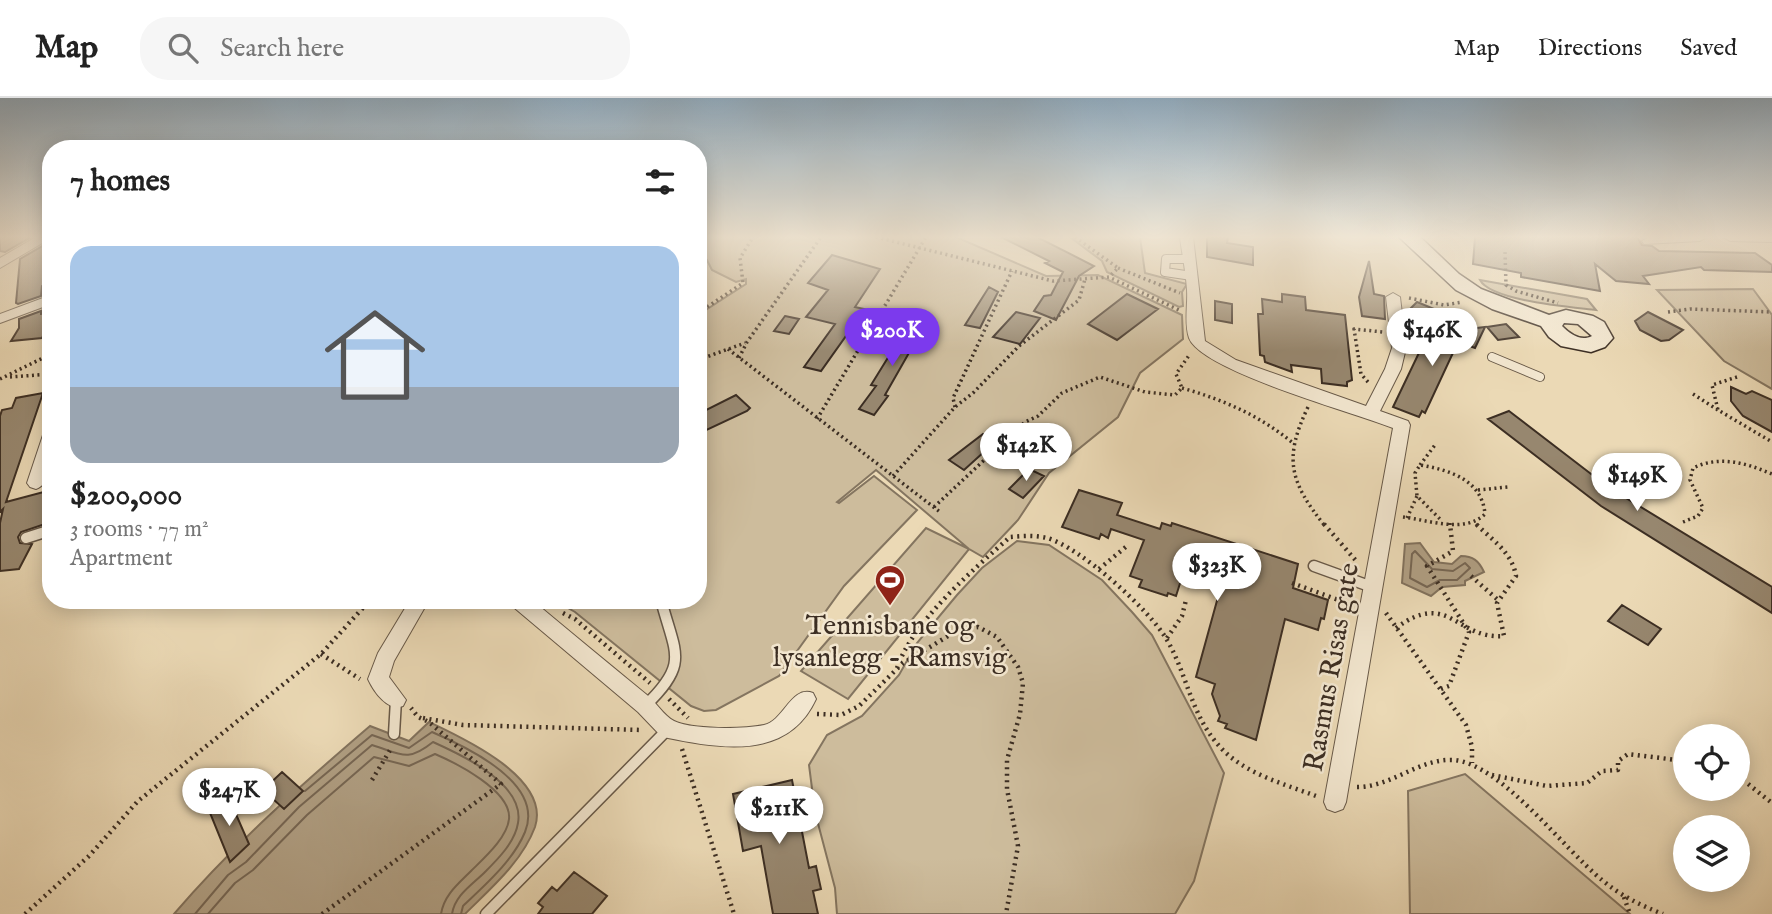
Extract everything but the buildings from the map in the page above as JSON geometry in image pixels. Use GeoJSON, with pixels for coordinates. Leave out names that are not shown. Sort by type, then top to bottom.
{"type":"FeatureCollection","features":[{"type":"Feature","properties":{"kind":"street"},"geometry":{"type":"LineString","coordinates":[[1450,275],[1462,285],[1507,308],[1559,319]]}},
{"type":"Feature","properties":{"kind":"street"},"geometry":{"type":"LineString","coordinates":[[1192,276],[1198,341],[1209,353],[1315,394],[1379,412],[1382,390],[1397,359],[1399,348],[1393,297]]}},
{"type":"Feature","properties":{"kind":"street"},"geometry":{"type":"LineString","coordinates":[[0,319],[42,303]]}},
{"type":"Feature","properties":{"kind":"street","name":"Rasmus Risas gate"},"geometry":{"type":"LineString","coordinates":[[1335,803],[1402,425],[1379,412]]}},
{"type":"Feature","properties":{"kind":"street"},"geometry":{"type":"LineString","coordinates":[[36,483],[42,464]]}},
{"type":"Feature","properties":{"kind":"street"},"geometry":{"type":"LineString","coordinates":[[396,699],[378,679],[385,660],[415,609]]}},
{"type":"Feature","properties":{"kind":"street"},"geometry":{"type":"LineString","coordinates":[[529,609],[678,731],[716,738],[765,734],[780,728],[801,706]]}},
{"type":"Feature","properties":{"kind":"lane"},"geometry":{"type":"LineString","coordinates":[[1186,275],[1192,276]]}},
{"type":"Feature","properties":{"kind":"lane"},"geometry":{"type":"LineString","coordinates":[[1492,357],[1541,377]]}},
{"type":"Feature","properties":{"kind":"lane"},"geometry":{"type":"LineString","coordinates":[[26,538],[42,533]]}},
{"type":"Feature","properties":{"kind":"lane"},"geometry":{"type":"LineString","coordinates":[[1314,566],[1371,592]]}},
{"type":"Feature","properties":{"kind":"lane"},"geometry":{"type":"LineString","coordinates":[[645,706],[671,678],[674,665],[663,609]]}},
{"type":"Feature","properties":{"kind":"lane"},"geometry":{"type":"LineString","coordinates":[[396,699],[396,735]]}},
{"type":"Feature","properties":{"kind":"lane"},"geometry":{"type":"LineString","coordinates":[[486,914],[605,796],[650,744],[678,731]]}},
{"type":"Feature","properties":{"kind":"path"},"geometry":{"type":"LineString","coordinates":[[707,307],[743,283],[742,275]]}},
{"type":"Feature","properties":{"kind":"path"},"geometry":{"type":"LineString","coordinates":[[738,358],[794,275]]}},
{"type":"Feature","properties":{"kind":"path"},"geometry":{"type":"LineString","coordinates":[[817,419],[903,275]]}},
{"type":"Feature","properties":{"kind":"path"},"geometry":{"type":"LineString","coordinates":[[955,407],[953,398],[1011,275]]}},
{"type":"Feature","properties":{"kind":"path"},"geometry":{"type":"LineString","coordinates":[[1029,275],[1053,281],[1110,276],[1194,316]]}},
{"type":"Feature","properties":{"kind":"path"},"geometry":{"type":"LineString","coordinates":[[1506,275],[1506,285],[1516,291],[1564,306],[1559,319]]}},
{"type":"Feature","properties":{"kind":"path"},"geometry":{"type":"LineString","coordinates":[[893,475],[955,407],[973,393],[1019,346],[1079,300],[1085,279]]}},
{"type":"Feature","properties":{"kind":"path"},"geometry":{"type":"LineString","coordinates":[[1393,297],[1444,305],[1458,305],[1470,299]]}},
{"type":"Feature","properties":{"kind":"path"},"geometry":{"type":"LineString","coordinates":[[1668,312],[1690,309],[1772,312]]}},
{"type":"Feature","properties":{"kind":"path"},"geometry":{"type":"LineString","coordinates":[[1382,390],[1360,374],[1354,329],[1396,328],[1458,339]]}},
{"type":"Feature","properties":{"kind":"path"},"geometry":{"type":"LineString","coordinates":[[707,357],[747,342]]}},
{"type":"Feature","properties":{"kind":"path"},"geometry":{"type":"LineString","coordinates":[[728,349],[940,512]]}},
{"type":"Feature","properties":{"kind":"path"},"geometry":{"type":"LineString","coordinates":[[1182,388],[1176,374],[1195,349]]}},
{"type":"Feature","properties":{"kind":"path"},"geometry":{"type":"LineString","coordinates":[[8,377],[42,357]]}},
{"type":"Feature","properties":{"kind":"path"},"geometry":{"type":"LineString","coordinates":[[0,379],[42,375]]}},
{"type":"Feature","properties":{"kind":"path"},"geometry":{"type":"LineString","coordinates":[[1718,410],[1712,385],[1738,376]]}},
{"type":"Feature","properties":{"kind":"path"},"geometry":{"type":"LineString","coordinates":[[934,507],[1025,422],[1038,416],[1062,393],[1100,377],[1145,392],[1175,395],[1182,388]]}},
{"type":"Feature","properties":{"kind":"path"},"geometry":{"type":"LineString","coordinates":[[1182,388],[1237,406],[1273,425],[1294,444]]}},
{"type":"Feature","properties":{"kind":"path"},"geometry":{"type":"LineString","coordinates":[[1315,394],[1300,423],[1294,444],[1291,460],[1294,478],[1466,725],[1472,747],[1472,763]]}},
{"type":"Feature","properties":{"kind":"path"},"geometry":{"type":"LineString","coordinates":[[1693,394],[1772,442]]}},
{"type":"Feature","properties":{"kind":"path"},"geometry":{"type":"LineString","coordinates":[[1407,518],[1417,496],[1415,473],[1435,445]]}},
{"type":"Feature","properties":{"kind":"path"},"geometry":{"type":"LineString","coordinates":[[1683,522],[1698,516],[1703,508],[1690,480],[1693,468],[1705,460],[1729,460],[1772,474]]}},
{"type":"Feature","properties":{"kind":"path"},"geometry":{"type":"LineString","coordinates":[[1420,465],[1448,472],[1478,490],[1486,506],[1485,514],[1476,524]]}},
{"type":"Feature","properties":{"kind":"path"},"geometry":{"type":"LineString","coordinates":[[1478,490],[1508,487]]}},
{"type":"Feature","properties":{"kind":"path"},"geometry":{"type":"LineString","coordinates":[[1417,496],[1442,522]]}},
{"type":"Feature","properties":{"kind":"path"},"geometry":{"type":"LineString","coordinates":[[1387,515],[1476,524],[1511,559],[1516,568],[1516,576],[1498,600],[1498,614],[1506,628],[1504,636],[1496,637],[1447,617],[1424,612],[1396,628]]}},
{"type":"Feature","properties":{"kind":"path"},"geometry":{"type":"LineString","coordinates":[[1441,689],[1449,686],[1469,632],[1427,566],[1453,551],[1450,523]]}},
{"type":"Feature","properties":{"kind":"path","name":"Rasmus Risas gate"},"geometry":{"type":"LineString","coordinates":[[897,668],[903,650],[972,569],[987,560],[1010,537],[1039,536],[1051,539],[1098,570],[1126,594],[1166,639],[1199,714],[1213,740],[1228,755],[1258,773],[1335,803]]}},
{"type":"Feature","properties":{"kind":"path"},"geometry":{"type":"LineString","coordinates":[[1098,570],[1127,546]]}},
{"type":"Feature","properties":{"kind":"path"},"geometry":{"type":"LineString","coordinates":[[1471,576],[1498,600]]}},
{"type":"Feature","properties":{"kind":"path"},"geometry":{"type":"LineString","coordinates":[[1292,583],[1371,592]]}},
{"type":"Feature","properties":{"kind":"path"},"geometry":{"type":"LineString","coordinates":[[1166,639],[1182,616],[1186,600]]}},
{"type":"Feature","properties":{"kind":"path"},"geometry":{"type":"LineString","coordinates":[[25,914],[89,856],[138,801],[321,654],[362,609]]}},
{"type":"Feature","properties":{"kind":"path"},"geometry":{"type":"LineString","coordinates":[[801,706],[842,715],[872,697],[897,668],[940,639],[968,625],[986,627],[998,635],[1018,666],[1024,684],[1024,702],[1008,756],[1006,779],[1009,803],[1018,831],[1017,858],[1005,905],[1006,914]]}},
{"type":"Feature","properties":{"kind":"path"},"geometry":{"type":"LineString","coordinates":[[321,654],[358,679],[378,679]]}},
{"type":"Feature","properties":{"kind":"path"},"geometry":{"type":"LineString","coordinates":[[322,914],[501,784],[429,722],[418,717],[415,710]]}},
{"type":"Feature","properties":{"kind":"path"},"geometry":{"type":"LineString","coordinates":[[418,717],[463,725],[678,731],[734,914]]}},
{"type":"Feature","properties":{"kind":"path"},"geometry":{"type":"LineString","coordinates":[[372,780],[396,735]]}},
{"type":"Feature","properties":{"kind":"path"},"geometry":{"type":"LineString","coordinates":[[1490,775],[1547,786],[1587,783],[1602,771],[1618,769],[1618,761],[1628,754],[1673,760]]}},
{"type":"Feature","properties":{"kind":"path"},"geometry":{"type":"LineString","coordinates":[[1338,782],[1363,788],[1383,783],[1415,767],[1436,762],[1446,760],[1472,763],[1490,775],[1624,897],[1663,914]]}},
{"type":"Feature","properties":{"kind":"path"},"geometry":{"type":"LineString","coordinates":[[1750,786],[1772,803]]}},
{"type":"Feature","properties":{"kind":"path"},"geometry":{"type":"LineString","coordinates":[[1624,897],[1630,914]]}},
{"type":"Feature","properties":{"kind":"shaded area"},"geometry":{"type":"Polygon","coordinates":[[[722,275],[1098,275],[1182,315],[1183,339],[1140,373],[1118,417],[1049,473],[1018,520],[983,557],[969,549],[876,470],[837,502],[874,476],[917,510],[844,586],[779,676],[716,710],[704,711],[691,706],[570,609],[707,609],[707,309],[746,284],[746,279],[736,282],[722,275]]]}},
{"type":"Feature","properties":{"kind":"shaded area"},"geometry":{"type":"Polygon","coordinates":[[[1113,275],[1153,275],[1187,284],[1182,292],[1183,306],[1179,307],[1113,275]]]}},
{"type":"Feature","properties":{"kind":"shaded area"},"geometry":{"type":"Polygon","coordinates":[[[1480,280],[1587,299],[1596,310],[1515,298],[1487,287],[1480,280]]]}},
{"type":"Feature","properties":{"kind":"shaded area"},"geometry":{"type":"Polygon","coordinates":[[[1753,289],[1772,315],[1772,389],[1724,361],[1657,290],[1753,289]]]}},
{"type":"Feature","properties":{"kind":"shaded area","name":"Tennisbane og lysanlegg - Ramsvig"},"geometry":{"type":"Polygon","coordinates":[[[926,528],[969,549],[848,699],[801,671],[926,528]]]}},
{"type":"Feature","properties":{"kind":"shaded area"},"geometry":{"type":"Polygon","coordinates":[[[1017,541],[1049,545],[1102,580],[1132,612],[1152,635],[1224,773],[1194,881],[1175,914],[837,914],[835,888],[815,812],[809,765],[827,735],[862,716],[899,675],[917,643],[982,568],[1017,541]]]}},
{"type":"Feature","properties":{"kind":"shaded area"},"geometry":{"type":"Polygon","coordinates":[[[1465,774],[1630,914],[1410,914],[1408,791],[1465,774]]]}},
{"type":"Feature","properties":{"kind":"water"},"geometry":{"type":"Polygon","coordinates":[[[1420,543],[1434,562],[1452,564],[1461,556],[1469,557],[1478,562],[1484,572],[1465,581],[1465,585],[1442,587],[1431,596],[1402,583],[1405,544],[1420,543]]]}},
{"type":"Feature","properties":{"kind":"water"},"geometry":{"type":"Polygon","coordinates":[[[429,722],[482,749],[501,762],[530,792],[536,809],[535,827],[522,852],[505,874],[465,914],[174,914],[268,816],[370,726],[409,741],[429,722]]]}},
{"type":"Feature","properties":{"kind":"place","name":"Tennisbane og lysanlegg - Ramsvig"},"geometry":{"type":"Point","coordinates":[890,607]}}]}
